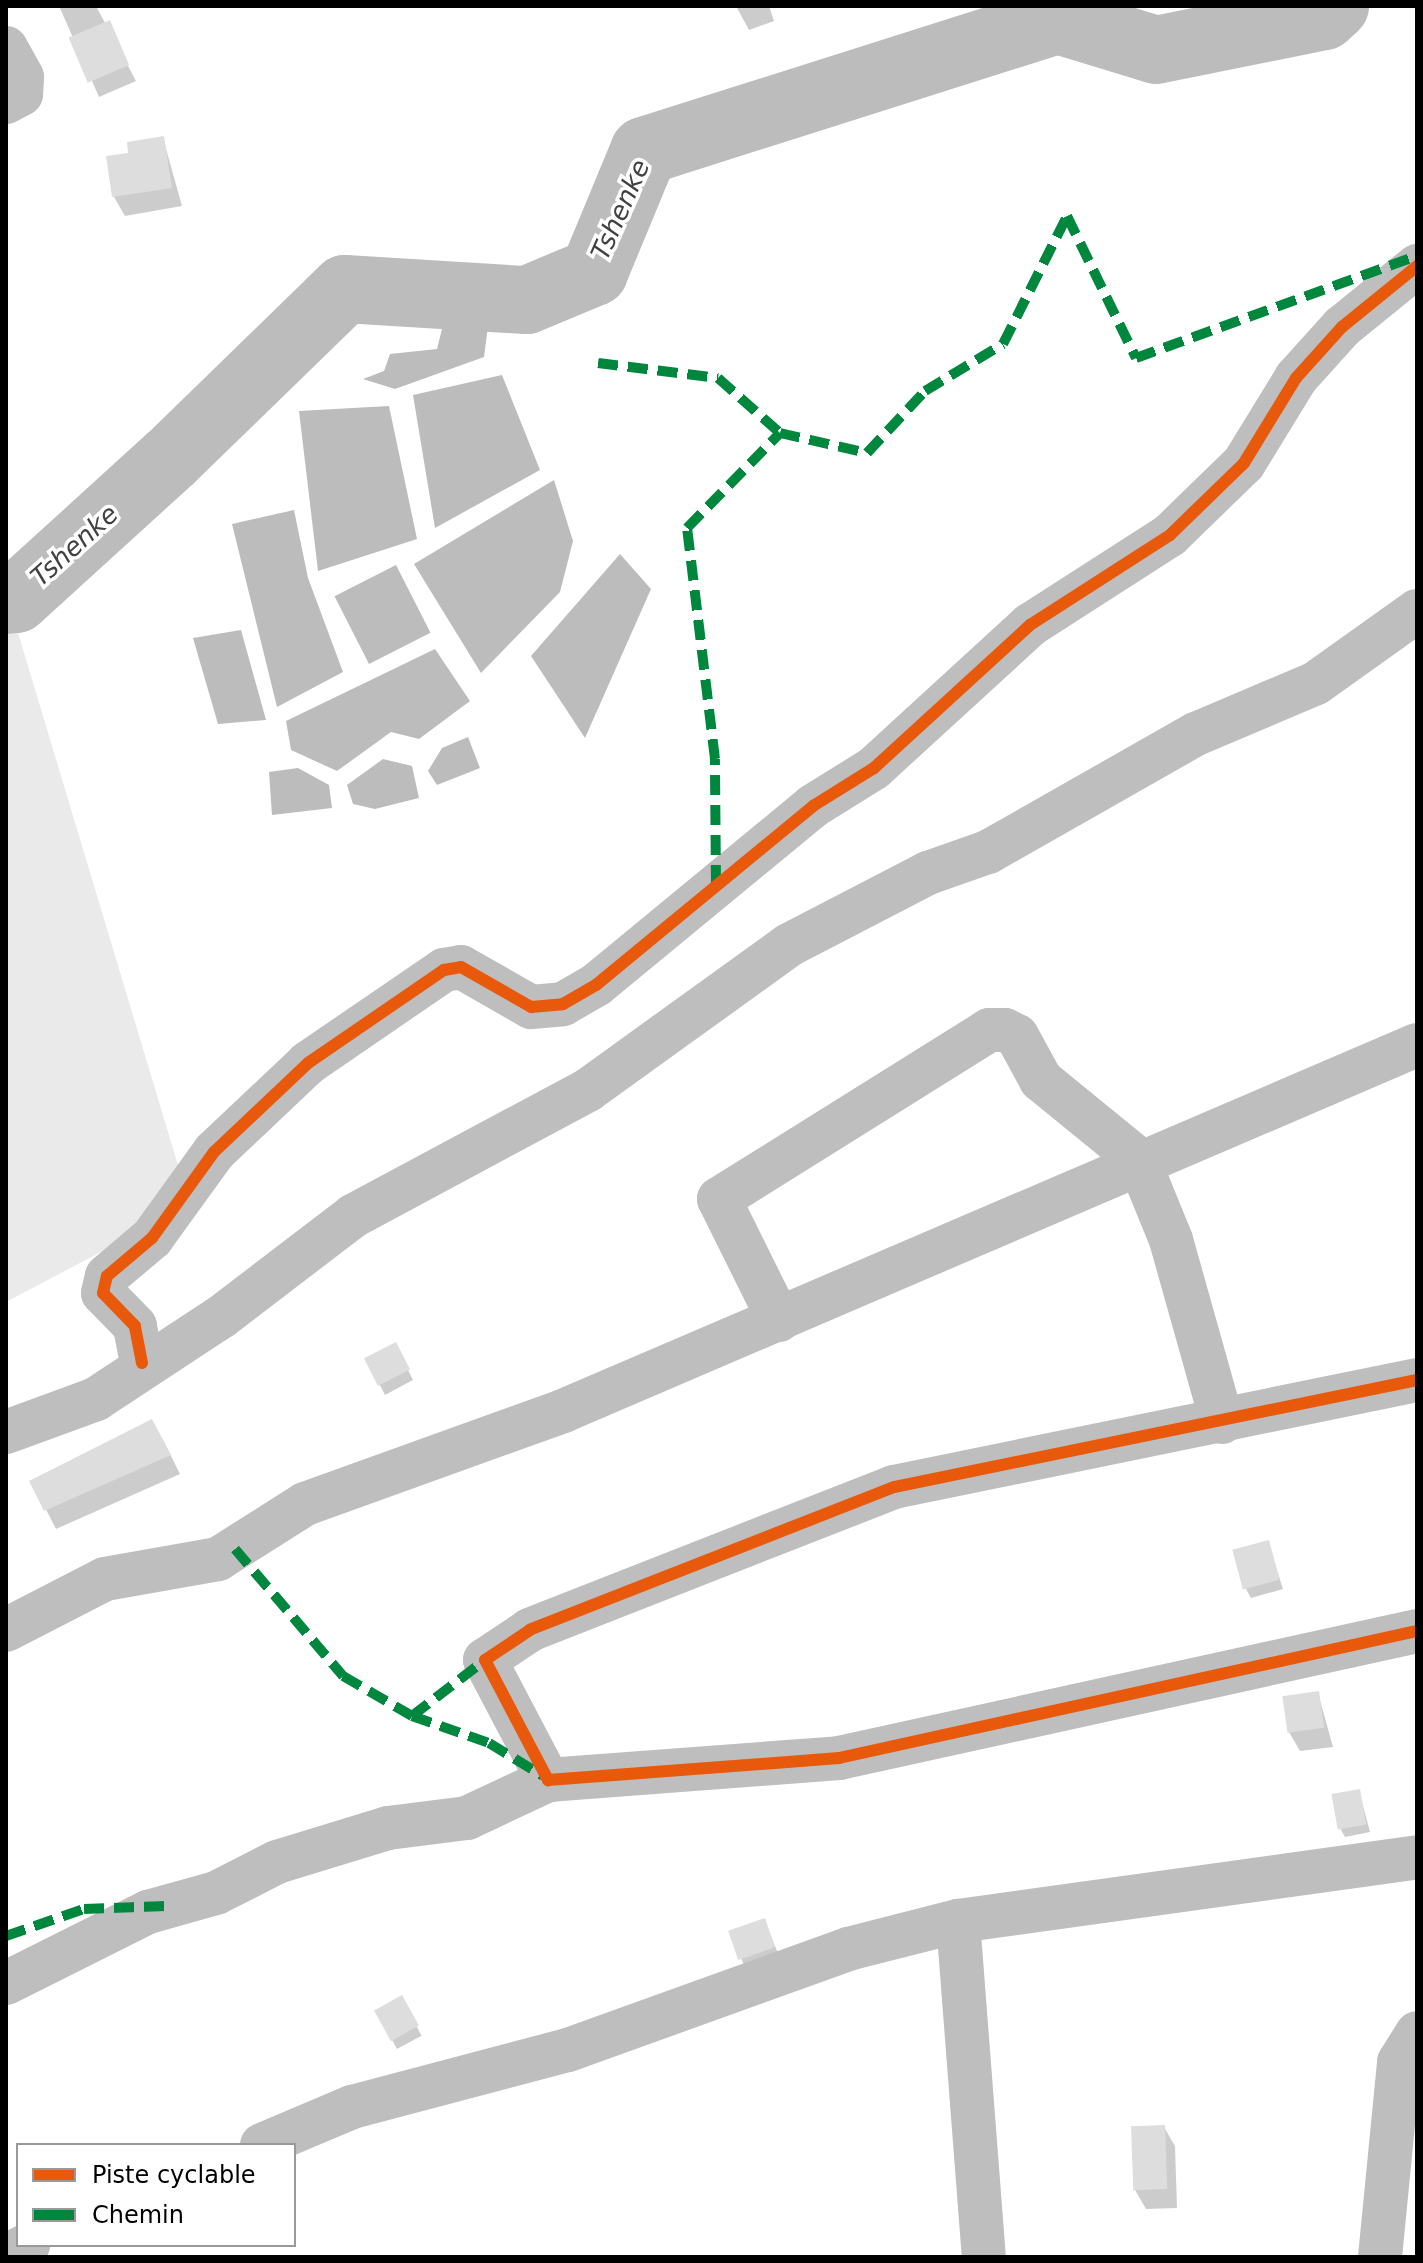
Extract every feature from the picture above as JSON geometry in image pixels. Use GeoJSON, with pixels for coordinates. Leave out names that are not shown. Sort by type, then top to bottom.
{"type":"FeatureCollection","features":[{"type":"Feature","properties":{"kind":"street"},"geometry":{"type":"LineString","coordinates":[[6,48],[22,86],[21,94],[6,102]]}},
{"type":"Feature","properties":{"kind":"street"},"geometry":{"type":"LineString","coordinates":[[142,1363],[135,1326],[103,1293],[107,1276],[152,1238],[214,1152],[308,1063],[444,970],[461,967],[531,1007],[563,1004],[596,985],[813,806],[874,768],[1030,625],[1170,535],[1244,463],[1296,378],[1342,327],[1417,266]]}},
{"type":"Feature","properties":{"kind":"street"},"geometry":{"type":"LineString","coordinates":[[6,1432],[96,1399],[142,1363],[221,1317],[353,1216],[599,1082],[789,945],[928,873],[988,852],[1183,740],[1316,683],[1417,611]]}},
{"type":"Feature","properties":{"kind":"street"},"geometry":{"type":"LineString","coordinates":[[779,1320],[719,1199],[989,1030],[1017,1036],[1041,1080],[1138,1159],[1171,1240],[1222,1422]]}},
{"type":"Feature","properties":{"kind":"street"},"geometry":{"type":"LineString","coordinates":[[6,1630],[105,1579],[218,1559],[305,1504],[563,1411],[779,1320],[1138,1159],[1417,1045]]}},
{"type":"Feature","properties":{"kind":"street"},"geometry":{"type":"LineString","coordinates":[[548,1780],[485,1660],[530,1630],[894,1487],[1417,1380]]}},
{"type":"Feature","properties":{"kind":"street"},"geometry":{"type":"LineString","coordinates":[[6,1983],[148,1912],[216,1893],[277,1862],[388,1828],[467,1818],[548,1780],[839,1758],[1417,1631]]}},
{"type":"Feature","properties":{"kind":"street"},"geometry":{"type":"LineString","coordinates":[[267,2143],[352,2107],[568,2050],[848,1949],[958,1921],[1417,1857]]}},
{"type":"Feature","properties":{"kind":"street"},"geometry":{"type":"LineString","coordinates":[[958,1921],[984,2257]]}},
{"type":"Feature","properties":{"kind":"street"},"geometry":{"type":"LineString","coordinates":[[1380,2257],[1399,2062],[1417,2033]]}},
{"type":"Feature","properties":{"kind":"street"},"geometry":{"type":"LineString","coordinates":[[6,2256],[24,2247]]}},
{"type":"Feature","properties":{"kind":"shaded area"},"geometry":{"type":"Polygon","coordinates":[[[445,317],[488,326],[484,357],[395,389],[363,379],[384,371],[390,354],[437,349],[445,317]]]}},
{"type":"Feature","properties":{"kind":"shaded area"},"geometry":{"type":"Polygon","coordinates":[[[502,375],[540,470],[435,528],[413,395],[502,375]]]}},
{"type":"Feature","properties":{"kind":"shaded area"},"geometry":{"type":"Polygon","coordinates":[[[389,406],[417,539],[318,571],[299,411],[389,406]]]}},
{"type":"Feature","properties":{"kind":"shaded area"},"geometry":{"type":"Polygon","coordinates":[[[554,480],[573,541],[560,592],[481,673],[414,564],[554,480]]]}},
{"type":"Feature","properties":{"kind":"shaded area"},"geometry":{"type":"Polygon","coordinates":[[[294,510],[308,578],[343,672],[277,707],[232,524],[294,510]]]}},
{"type":"Feature","properties":{"kind":"shaded area"},"geometry":{"type":"Polygon","coordinates":[[[620,554],[651,589],[585,738],[531,656],[620,554]]]}},
{"type":"Feature","properties":{"kind":"shaded area"},"geometry":{"type":"Polygon","coordinates":[[[396,565],[431,633],[369,664],[335,596],[396,565]]]}},
{"type":"Feature","properties":{"kind":"shaded area"},"geometry":{"type":"Polygon","coordinates":[[[6,593],[190,1205],[6,1302],[6,593]]]}},
{"type":"Feature","properties":{"kind":"shaded area"},"geometry":{"type":"Polygon","coordinates":[[[241,630],[266,720],[218,724],[193,638],[241,630]]]}},
{"type":"Feature","properties":{"kind":"shaded area"},"geometry":{"type":"Polygon","coordinates":[[[435,649],[470,701],[419,739],[391,732],[337,771],[291,750],[286,721],[435,649]]]}},
{"type":"Feature","properties":{"kind":"shaded area"},"geometry":{"type":"Polygon","coordinates":[[[468,737],[480,768],[437,785],[428,771],[442,748],[468,737]]]}},
{"type":"Feature","properties":{"kind":"shaded area"},"geometry":{"type":"Polygon","coordinates":[[[383,759],[412,766],[419,798],[375,809],[353,804],[347,785],[383,759]]]}},
{"type":"Feature","properties":{"kind":"shaded area"},"geometry":{"type":"Polygon","coordinates":[[[298,768],[329,785],[332,808],[272,815],[269,772],[298,768]]]}},
{"type":"Feature","properties":{"kind":"building"},"geometry":{"type":"Polygon","coordinates":[[[110,20],[129,65],[88,83],[69,38],[110,20]]]}},
{"type":"Feature","properties":{"kind":"building"},"geometry":{"type":"Polygon","coordinates":[[[164,136],[172,188],[112,197],[106,156],[128,153],[127,142],[164,136]]]}},
{"type":"Feature","properties":{"kind":"building"},"geometry":{"type":"Polygon","coordinates":[[[396,1342],[410,1370],[378,1386],[364,1358],[396,1342]]]}},
{"type":"Feature","properties":{"kind":"building"},"geometry":{"type":"Polygon","coordinates":[[[152,1419],[171,1455],[44,1511],[29,1481],[152,1419]]]}},
{"type":"Feature","properties":{"kind":"building"},"geometry":{"type":"Polygon","coordinates":[[[1269,1540],[1280,1580],[1243,1589],[1232,1550],[1269,1540]]]}},
{"type":"Feature","properties":{"kind":"building"},"geometry":{"type":"Polygon","coordinates":[[[1319,1691],[1324,1728],[1288,1733],[1282,1696],[1319,1691]]]}},
{"type":"Feature","properties":{"kind":"building"},"geometry":{"type":"Polygon","coordinates":[[[1360,1789],[1366,1824],[1338,1829],[1331,1794],[1360,1789]]]}},
{"type":"Feature","properties":{"kind":"building"},"geometry":{"type":"Polygon","coordinates":[[[765,1918],[775,1947],[738,1960],[728,1931],[765,1918]]]}},
{"type":"Feature","properties":{"kind":"building"},"geometry":{"type":"Polygon","coordinates":[[[402,1995],[419,2026],[391,2041],[374,2011],[402,1995]]]}},
{"type":"Feature","properties":{"kind":"building"},"geometry":{"type":"Polygon","coordinates":[[[1165,2125],[1167,2189],[1133,2190],[1131,2126],[1165,2125]]]}},
{"type":"Feature","properties":{"kind":"waterway","name":"Tshenke"},"geometry":{"type":"LineString","coordinates":[[6,600],[16,599],[170,459],[345,289],[527,300],[594,272],[644,151],[1058,20],[1156,50],[1324,16],[1335,6]]}},
{"type":"Feature","properties":{"kind":"marked path"},"geometry":{"type":"LineString","coordinates":[[598,363],[718,378],[780,433],[867,453],[925,391],[1003,344],[1067,216],[1136,358],[1417,256]]}},
{"type":"Feature","properties":{"kind":"marked path"},"geometry":{"type":"LineString","coordinates":[[716,885],[715,759],[687,528],[780,433]]}},
{"type":"Feature","properties":{"kind":"marked path"},"geometry":{"type":"LineString","coordinates":[[235,1549],[343,1676],[412,1716],[489,1743],[543,1776]]}},
{"type":"Feature","properties":{"kind":"marked path"},"geometry":{"type":"LineString","coordinates":[[412,1716],[485,1660]]}},
{"type":"Feature","properties":{"kind":"marked path"},"geometry":{"type":"LineString","coordinates":[[6,1936],[84,1909],[166,1906]]}},
{"type":"Feature","properties":{"kind":"cycle path"},"geometry":{"type":"LineString","coordinates":[[142,1363],[135,1326],[103,1293],[107,1276],[152,1238],[214,1152],[308,1063],[444,970],[461,967],[531,1007],[563,1004],[596,985],[813,806],[874,768],[1030,625],[1170,535],[1244,463],[1296,378],[1342,327],[1417,266]]}},
{"type":"Feature","properties":{"kind":"cycle path"},"geometry":{"type":"LineString","coordinates":[[1417,1380],[894,1487],[530,1630],[485,1660],[548,1780],[839,1758],[1417,1631]]}}]}
